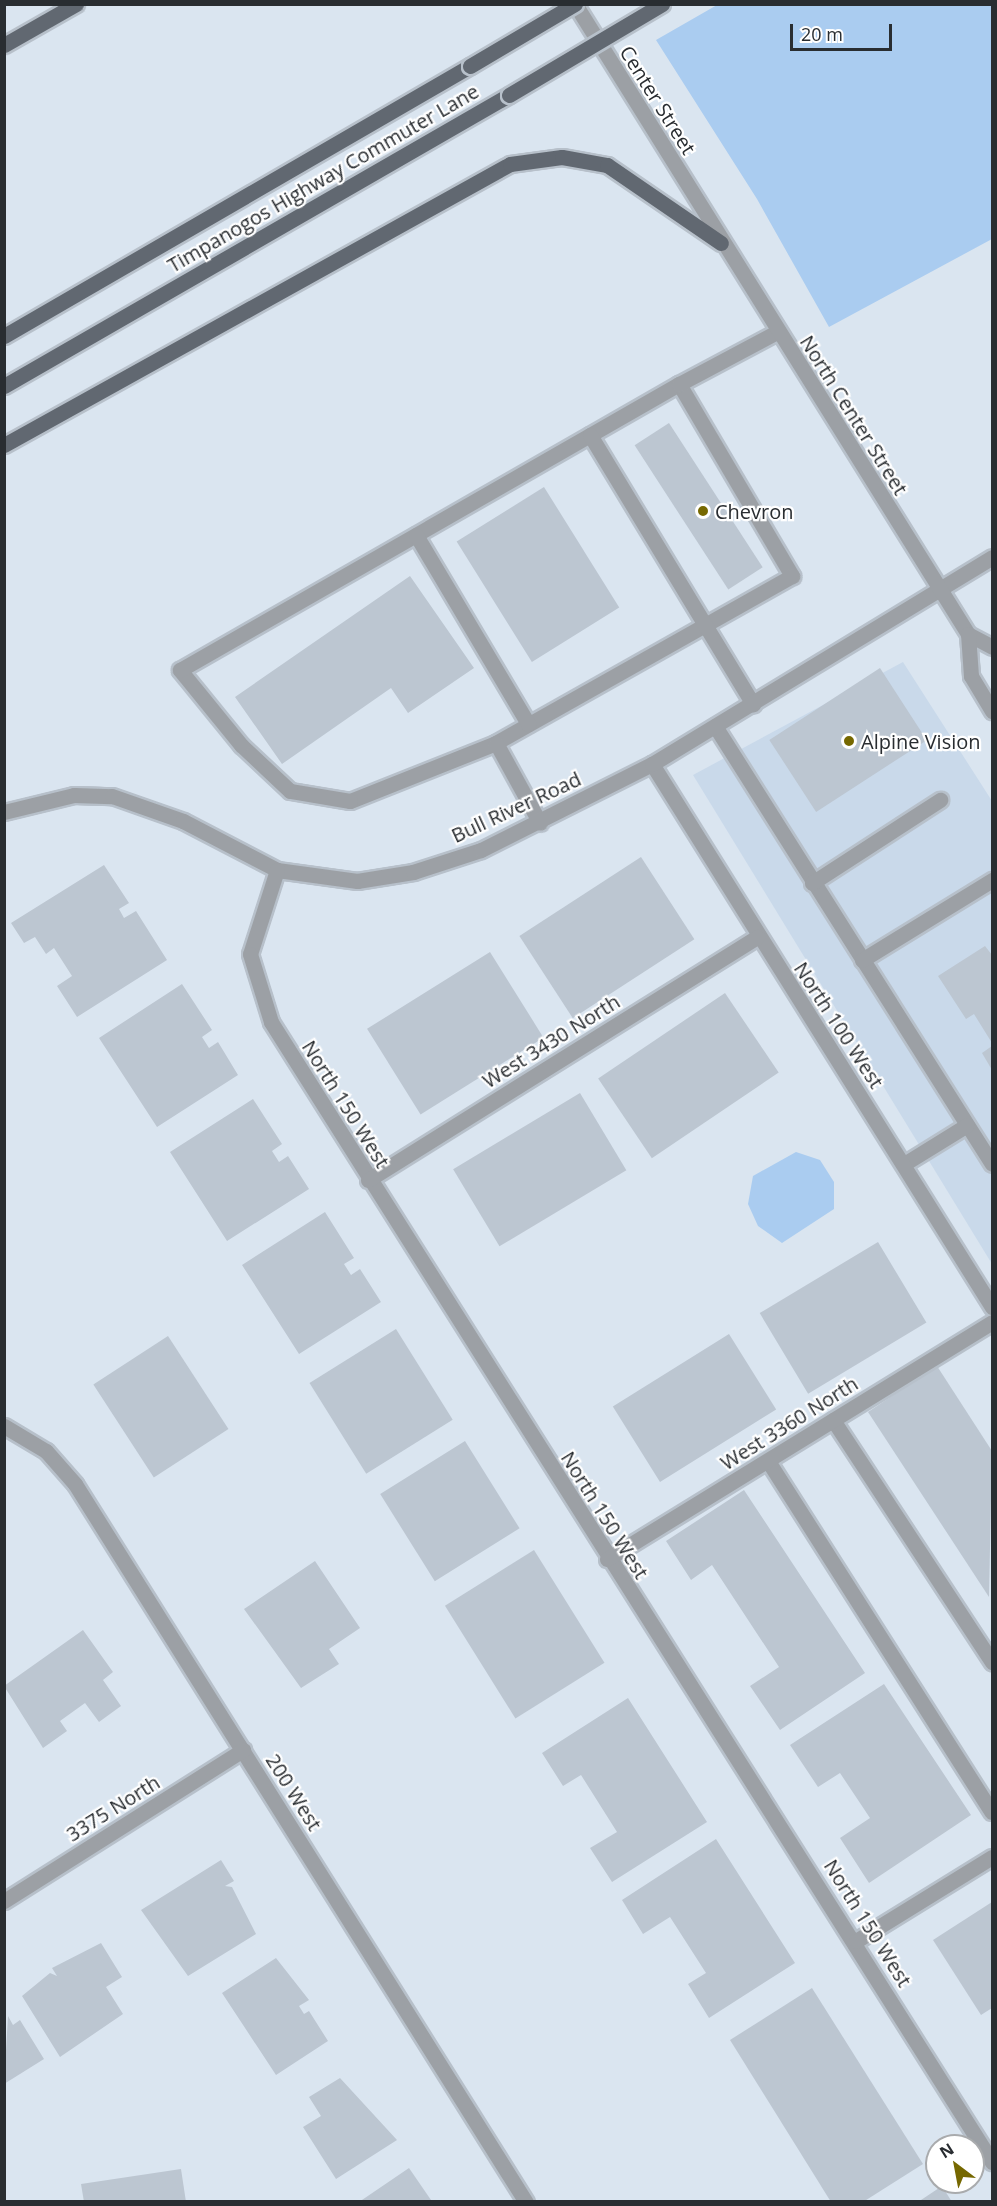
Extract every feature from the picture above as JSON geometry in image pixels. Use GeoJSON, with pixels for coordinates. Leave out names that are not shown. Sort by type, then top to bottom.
{"type":"FeatureCollection","features":[{"type":"Feature","properties":{"kind":"main road"},"geometry":{"type":"LineString","coordinates":[[4,45],[76,4]]}},
{"type":"Feature","properties":{"kind":"main road","name":"Timpanogos Highway Commuter Lane"},"geometry":{"type":"LineString","coordinates":[[4,336],[575,4]]}},
{"type":"Feature","properties":{"kind":"main road","name":"Timpanogos Highway Commuter Lane"},"geometry":{"type":"LineString","coordinates":[[4,386],[509,95],[662,4]]}},
{"type":"Feature","properties":{"kind":"main road"},"geometry":{"type":"LineString","coordinates":[[4,445],[510,164],[562,157],[607,165],[721,243]]}},
{"type":"Feature","properties":{"kind":"street","name":"Center Street"},"geometry":{"type":"LineString","coordinates":[[575,4],[706,218]]}},
{"type":"Feature","properties":{"kind":"street","name":"North Center Street"},"geometry":{"type":"LineString","coordinates":[[706,218],[968,634],[971,676],[993,711]]}},
{"type":"Feature","properties":{"kind":"street"},"geometry":{"type":"LineString","coordinates":[[679,384],[792,576],[496,743],[350,801],[290,791],[241,745],[180,670],[679,384],[777,332]]}},
{"type":"Feature","properties":{"kind":"street"},"geometry":{"type":"LineString","coordinates":[[590,435],[753,704]]}},
{"type":"Feature","properties":{"kind":"street"},"geometry":{"type":"LineString","coordinates":[[416,536],[528,724]]}},
{"type":"Feature","properties":{"kind":"street","name":"Bull River Road"},"geometry":{"type":"LineString","coordinates":[[4,812],[74,795],[112,796],[148,805],[277,870],[357,881],[413,872],[540,823],[652,764],[993,557]]}},
{"type":"Feature","properties":{"kind":"street","name":"North Center Street"},"geometry":{"type":"LineString","coordinates":[[968,634],[993,647]]}},
{"type":"Feature","properties":{"kind":"street"},"geometry":{"type":"LineString","coordinates":[[715,726],[812,883],[993,1164]]}},
{"type":"Feature","properties":{"kind":"street"},"geometry":{"type":"LineString","coordinates":[[496,743],[540,823]]}},
{"type":"Feature","properties":{"kind":"street","name":"North 100 West"},"geometry":{"type":"LineString","coordinates":[[652,764],[757,937],[904,1164],[993,1307]]}},
{"type":"Feature","properties":{"kind":"street"},"geometry":{"type":"LineString","coordinates":[[812,883],[940,801]]}},
{"type":"Feature","properties":{"kind":"street","name":"North 150 West"},"geometry":{"type":"LineString","coordinates":[[277,870],[250,954],[271,1022],[607,1559],[856,1941],[993,2162]]}},
{"type":"Feature","properties":{"kind":"street"},"geometry":{"type":"LineString","coordinates":[[862,960],[993,880]]}},
{"type":"Feature","properties":{"kind":"street","name":"West 3430 North"},"geometry":{"type":"LineString","coordinates":[[368,1179],[757,937]]}},
{"type":"Feature","properties":{"kind":"street"},"geometry":{"type":"LineString","coordinates":[[904,1164],[967,1125]]}},
{"type":"Feature","properties":{"kind":"street","name":"West 3360 North"},"geometry":{"type":"LineString","coordinates":[[607,1559],[993,1322]]}},
{"type":"Feature","properties":{"kind":"street"},"geometry":{"type":"LineString","coordinates":[[833,1420],[993,1662]]}},
{"type":"Feature","properties":{"kind":"street","name":"200 West"},"geometry":{"type":"LineString","coordinates":[[4,1426],[46,1451],[75,1484],[526,2202]]}},
{"type":"Feature","properties":{"kind":"street"},"geometry":{"type":"LineString","coordinates":[[768,1461],[993,1812]]}},
{"type":"Feature","properties":{"kind":"street","name":"3375 North"},"geometry":{"type":"LineString","coordinates":[[4,1900],[243,1750]]}},
{"type":"Feature","properties":{"kind":"street"},"geometry":{"type":"LineString","coordinates":[[856,1941],[993,1857]]}},
{"type":"Feature","properties":{"kind":"shaded area"},"geometry":{"type":"Polygon","coordinates":[[[717,5],[992,5],[992,239],[829,327],[757,199],[656,40],[717,5]]]}},
{"type":"Feature","properties":{"kind":"shaded area"},"geometry":{"type":"Polygon","coordinates":[[[903,662],[992,801],[992,1264],[693,775],[903,662]]]}},
{"type":"Feature","properties":{"kind":"shaded area"},"geometry":{"type":"Polygon","coordinates":[[[796,1152],[820,1160],[834,1182],[834,1209],[782,1243],[758,1226],[748,1204],[753,1176],[796,1152]]]}},
{"type":"Feature","properties":{"kind":"building","name":"Chevron"},"geometry":{"type":"Polygon","coordinates":[[[669,423],[763,567],[728,590],[635,445],[669,423]]]}},
{"type":"Feature","properties":{"kind":"building"},"geometry":{"type":"Polygon","coordinates":[[[544,487],[619,607],[532,662],[457,542],[544,487]]]}},
{"type":"Feature","properties":{"kind":"building"},"geometry":{"type":"Polygon","coordinates":[[[410,576],[474,668],[408,713],[391,688],[282,764],[235,697],[410,576]]]}},
{"type":"Feature","properties":{"kind":"building","name":"Alpine Vision"},"geometry":{"type":"Polygon","coordinates":[[[880,668],[927,740],[816,812],[769,740],[880,668]]]}},
{"type":"Feature","properties":{"kind":"building"},"geometry":{"type":"Polygon","coordinates":[[[641,857],[694,939],[573,1018],[519,936],[641,857]]]}},
{"type":"Feature","properties":{"kind":"building"},"geometry":{"type":"Polygon","coordinates":[[[104,865],[129,903],[119,909],[124,918],[136,911],[167,960],[77,1017],[57,986],[72,976],[54,948],[46,954],[35,937],[24,943],[11,923],[104,865]]]}},
{"type":"Feature","properties":{"kind":"building"},"geometry":{"type":"Polygon","coordinates":[[[985,946],[992,955],[992,1043],[974,1014],[966,1019],[938,976],[985,946]]]}},
{"type":"Feature","properties":{"kind":"building"},"geometry":{"type":"Polygon","coordinates":[[[490,952],[544,1038],[421,1114],[367,1029],[490,952]]]}},
{"type":"Feature","properties":{"kind":"building"},"geometry":{"type":"Polygon","coordinates":[[[182,984],[212,1030],[202,1037],[209,1048],[218,1042],[238,1075],[157,1127],[99,1038],[182,984]]]}},
{"type":"Feature","properties":{"kind":"building"},"geometry":{"type":"Polygon","coordinates":[[[725,993],[779,1073],[652,1158],[598,1079],[725,993]]]}},
{"type":"Feature","properties":{"kind":"building"},"geometry":{"type":"Polygon","coordinates":[[[992,1046],[992,1070],[982,1053],[992,1046]]]}},
{"type":"Feature","properties":{"kind":"building"},"geometry":{"type":"Polygon","coordinates":[[[580,1093],[626,1170],[499,1246],[453,1169],[580,1093]]]}},
{"type":"Feature","properties":{"kind":"building"},"geometry":{"type":"Polygon","coordinates":[[[253,1099],[282,1144],[272,1151],[279,1162],[288,1156],[309,1189],[227,1241],[170,1152],[253,1099]]]}},
{"type":"Feature","properties":{"kind":"building"},"geometry":{"type":"Polygon","coordinates":[[[325,1212],[354,1258],[344,1264],[351,1275],[360,1269],[381,1302],[299,1354],[242,1265],[325,1212]]]}},
{"type":"Feature","properties":{"kind":"building"},"geometry":{"type":"Polygon","coordinates":[[[878,1242],[926,1323],[808,1394],[760,1313],[878,1242]]]}},
{"type":"Feature","properties":{"kind":"building"},"geometry":{"type":"Polygon","coordinates":[[[396,1329],[453,1420],[366,1474],[309,1383],[396,1329]]]}},
{"type":"Feature","properties":{"kind":"building"},"geometry":{"type":"Polygon","coordinates":[[[729,1334],[776,1409],[660,1482],[613,1407],[729,1334]]]}},
{"type":"Feature","properties":{"kind":"building"},"geometry":{"type":"Polygon","coordinates":[[[168,1336],[228,1429],[154,1478],[93,1384],[168,1336]]]}},
{"type":"Feature","properties":{"kind":"building"},"geometry":{"type":"Polygon","coordinates":[[[937,1366],[992,1451],[989,1597],[868,1412],[937,1366]]]}},
{"type":"Feature","properties":{"kind":"building"},"geometry":{"type":"Polygon","coordinates":[[[465,1441],[520,1528],[435,1581],[380,1494],[465,1441]]]}},
{"type":"Feature","properties":{"kind":"building"},"geometry":{"type":"Polygon","coordinates":[[[744,1490],[865,1673],[780,1730],[750,1686],[779,1667],[712,1565],[691,1580],[666,1541],[744,1490]]]}},
{"type":"Feature","properties":{"kind":"building"},"geometry":{"type":"Polygon","coordinates":[[[534,1550],[604,1663],[515,1718],[445,1606],[534,1550]]]}},
{"type":"Feature","properties":{"kind":"building"},"geometry":{"type":"Polygon","coordinates":[[[315,1561],[360,1628],[329,1649],[339,1664],[301,1688],[244,1609],[315,1561]]]}},
{"type":"Feature","properties":{"kind":"building"},"geometry":{"type":"Polygon","coordinates":[[[83,1630],[113,1672],[103,1680],[121,1706],[99,1722],[85,1703],[60,1721],[67,1731],[43,1748],[4,1686],[83,1630]]]}},
{"type":"Feature","properties":{"kind":"building"},"geometry":{"type":"Polygon","coordinates":[[[884,1684],[971,1815],[869,1883],[840,1838],[870,1818],[840,1773],[818,1787],[790,1745],[884,1684]]]}},
{"type":"Feature","properties":{"kind":"building"},"geometry":{"type":"Polygon","coordinates":[[[628,1698],[707,1822],[612,1882],[590,1848],[617,1832],[581,1775],[563,1786],[542,1753],[628,1698]]]}},
{"type":"Feature","properties":{"kind":"building"},"geometry":{"type":"Polygon","coordinates":[[[716,1839],[795,1963],[709,2018],[688,1984],[706,1973],[670,1917],[643,1934],[622,1900],[716,1839]]]}},
{"type":"Feature","properties":{"kind":"building"},"geometry":{"type":"Polygon","coordinates":[[[221,1860],[234,1881],[225,1886],[232,1887],[256,1934],[188,1976],[141,1910],[221,1860]]]}},
{"type":"Feature","properties":{"kind":"building"},"geometry":{"type":"Polygon","coordinates":[[[992,1902],[992,2008],[981,2015],[933,1940],[992,1902]]]}},
{"type":"Feature","properties":{"kind":"building"},"geometry":{"type":"Polygon","coordinates":[[[101,1943],[122,1977],[106,1987],[123,2014],[60,2057],[22,1996],[50,1973],[57,1976],[52,1968],[101,1943]]]}},
{"type":"Feature","properties":{"kind":"building"},"geometry":{"type":"Polygon","coordinates":[[[276,1958],[309,2000],[299,2006],[304,2014],[309,2011],[328,2041],[276,2075],[222,1993],[276,1958]]]}},
{"type":"Feature","properties":{"kind":"building"},"geometry":{"type":"Polygon","coordinates":[[[812,1988],[923,2164],[863,2202],[831,2202],[730,2040],[812,1988]]]}},
{"type":"Feature","properties":{"kind":"building"},"geometry":{"type":"Polygon","coordinates":[[[8,2016],[13,2025],[20,2020],[44,2059],[4,2084],[8,2016]]]}},
{"type":"Feature","properties":{"kind":"building"},"geometry":{"type":"Polygon","coordinates":[[[340,2078],[397,2140],[336,2179],[303,2127],[321,2116],[309,2097],[340,2078]]]}},
{"type":"Feature","properties":{"kind":"building"},"geometry":{"type":"Polygon","coordinates":[[[409,2168],[431,2200],[359,2202],[409,2168]]]}},
{"type":"Feature","properties":{"kind":"building"},"geometry":{"type":"Polygon","coordinates":[[[181,2169],[186,2202],[84,2202],[81,2184],[181,2169]]]}},
{"type":"Feature","properties":{"kind":"building"},"geometry":{"type":"Polygon","coordinates":[[[930,2194],[947,2194],[952,2202],[918,2202],[930,2194]]]}},
{"type":"Feature","properties":{"kind":"place","name":"Chevron"},"geometry":{"type":"Point","coordinates":[703,511]}},
{"type":"Feature","properties":{"kind":"place","name":"Alpine Vision"},"geometry":{"type":"Point","coordinates":[849,741]}}]}
